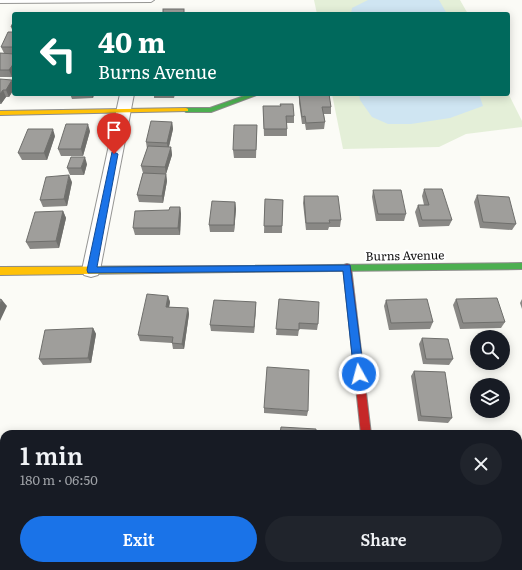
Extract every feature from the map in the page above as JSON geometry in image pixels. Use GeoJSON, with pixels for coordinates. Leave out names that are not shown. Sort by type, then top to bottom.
{"type":"FeatureCollection","features":[{"type":"Feature","properties":{"kind":"street"},"geometry":{"type":"LineString","coordinates":[[91,270],[127,96]]}},
{"type":"Feature","properties":{"kind":"street"},"geometry":{"type":"LineString","coordinates":[[0,113],[211,110],[250,96]]}},
{"type":"Feature","properties":{"kind":"street","name":"Burns Avenue"},"geometry":{"type":"LineString","coordinates":[[0,271],[522,266]]}},
{"type":"Feature","properties":{"kind":"street"},"geometry":{"type":"LineString","coordinates":[[347,267],[366,430]]}},
{"type":"Feature","properties":{"kind":"lane"},"geometry":{"type":"LineString","coordinates":[[0,1],[151,0]]}},
{"type":"Feature","properties":{"kind":"green space"},"geometry":{"type":"Polygon","coordinates":[[[314,0],[460,0],[467,12],[317,12],[314,0]]]}},
{"type":"Feature","properties":{"kind":"green space"},"geometry":{"type":"Polygon","coordinates":[[[332,96],[510,96],[522,121],[522,127],[466,134],[439,147],[343,149],[332,96]]]}},
{"type":"Feature","properties":{"kind":"water"},"geometry":{"type":"Polygon","coordinates":[[[368,0],[439,0],[446,12],[351,12],[352,8],[368,0]]]}},
{"type":"Feature","properties":{"kind":"water"},"geometry":{"type":"Polygon","coordinates":[[[359,96],[480,96],[483,106],[450,118],[411,124],[388,124],[372,117],[360,100],[359,96]]]}},
{"type":"Feature","properties":{"kind":"building"},"geometry":{"type":"Polygon","coordinates":[[[163,9],[184,9],[184,12],[163,12],[163,9]]]}},
{"type":"Feature","properties":{"kind":"building"},"geometry":{"type":"Polygon","coordinates":[[[8,32],[12,32],[12,47],[1,47],[8,32]]]}},
{"type":"Feature","properties":{"kind":"building"},"geometry":{"type":"Polygon","coordinates":[[[0,53],[12,54],[12,66],[9,70],[0,70],[0,53]]]}},
{"type":"Feature","properties":{"kind":"building"},"geometry":{"type":"Polygon","coordinates":[[[0,79],[12,80],[6,90],[3,90],[0,94],[0,79]]]}},
{"type":"Feature","properties":{"kind":"building"},"geometry":{"type":"Polygon","coordinates":[[[299,96],[329,96],[331,107],[322,107],[325,122],[306,123],[305,116],[302,117],[299,96]]]}},
{"type":"Feature","properties":{"kind":"building"},"geometry":{"type":"Polygon","coordinates":[[[280,104],[293,104],[294,116],[286,116],[287,129],[264,129],[263,106],[281,106],[280,104]]]}},
{"type":"Feature","properties":{"kind":"building"},"geometry":{"type":"Polygon","coordinates":[[[151,121],[172,122],[167,143],[146,142],[151,121]]]}},
{"type":"Feature","properties":{"kind":"building"},"geometry":{"type":"Polygon","coordinates":[[[66,124],[88,124],[81,149],[58,149],[66,124]]]}},
{"type":"Feature","properties":{"kind":"building"},"geometry":{"type":"Polygon","coordinates":[[[234,125],[257,125],[256,150],[233,150],[234,125]]]}},
{"type":"Feature","properties":{"kind":"building"},"geometry":{"type":"Polygon","coordinates":[[[28,129],[53,129],[44,153],[18,153],[28,129]]]}},
{"type":"Feature","properties":{"kind":"building"},"geometry":{"type":"Polygon","coordinates":[[[148,146],[171,147],[165,167],[141,166],[148,146]]]}},
{"type":"Feature","properties":{"kind":"building"},"geometry":{"type":"Polygon","coordinates":[[[71,157],[85,157],[81,168],[67,168],[71,157]]]}},
{"type":"Feature","properties":{"kind":"building"},"geometry":{"type":"Polygon","coordinates":[[[143,173],[166,174],[162,196],[137,195],[143,173]]]}},
{"type":"Feature","properties":{"kind":"building"},"geometry":{"type":"Polygon","coordinates":[[[69,175],[64,199],[40,200],[46,177],[69,175]]]}},
{"type":"Feature","properties":{"kind":"building"},"geometry":{"type":"Polygon","coordinates":[[[424,189],[442,189],[452,220],[422,220],[418,205],[429,205],[424,189]]]}},
{"type":"Feature","properties":{"kind":"building"},"geometry":{"type":"Polygon","coordinates":[[[373,190],[401,190],[406,214],[378,214],[373,190]]]}},
{"type":"Feature","properties":{"kind":"building"},"geometry":{"type":"Polygon","coordinates":[[[477,195],[509,197],[516,224],[483,222],[477,195]]]}},
{"type":"Feature","properties":{"kind":"building"},"geometry":{"type":"Polygon","coordinates":[[[304,196],[338,196],[341,220],[329,220],[330,223],[306,223],[304,196]]]}},
{"type":"Feature","properties":{"kind":"building"},"geometry":{"type":"Polygon","coordinates":[[[265,199],[283,200],[282,226],[264,226],[265,199]]]}},
{"type":"Feature","properties":{"kind":"building"},"geometry":{"type":"Polygon","coordinates":[[[212,201],[235,202],[234,225],[209,225],[212,201]]]}},
{"type":"Feature","properties":{"kind":"building"},"geometry":{"type":"Polygon","coordinates":[[[170,207],[180,207],[178,228],[133,228],[135,211],[169,210],[170,207]]]}},
{"type":"Feature","properties":{"kind":"building"},"geometry":{"type":"Polygon","coordinates":[[[63,211],[56,241],[26,242],[35,212],[63,211]]]}},
{"type":"Feature","properties":{"kind":"building"},"geometry":{"type":"Polygon","coordinates":[[[147,294],[168,296],[166,307],[188,308],[182,344],[172,343],[173,337],[138,335],[147,294]]]}},
{"type":"Feature","properties":{"kind":"building"},"geometry":{"type":"Polygon","coordinates":[[[497,298],[505,322],[463,323],[456,299],[497,298]]]}},
{"type":"Feature","properties":{"kind":"building"},"geometry":{"type":"Polygon","coordinates":[[[279,299],[319,302],[318,324],[299,323],[299,330],[276,329],[279,299]]]}},
{"type":"Feature","properties":{"kind":"building"},"geometry":{"type":"Polygon","coordinates":[[[427,299],[433,322],[391,323],[386,300],[427,299]]]}},
{"type":"Feature","properties":{"kind":"building"},"geometry":{"type":"Polygon","coordinates":[[[214,300],[256,302],[254,327],[210,325],[214,300]]]}},
{"type":"Feature","properties":{"kind":"building"},"geometry":{"type":"Polygon","coordinates":[[[93,328],[88,358],[39,359],[45,330],[93,328]]]}},
{"type":"Feature","properties":{"kind":"building"},"geometry":{"type":"Polygon","coordinates":[[[422,338],[448,339],[453,359],[426,359],[422,338]]]}},
{"type":"Feature","properties":{"kind":"building"},"geometry":{"type":"Polygon","coordinates":[[[267,367],[309,370],[308,411],[264,408],[267,367]]]}},
{"type":"Feature","properties":{"kind":"building"},"geometry":{"type":"Polygon","coordinates":[[[414,371],[445,372],[452,418],[421,416],[414,371]]]}},
{"type":"Feature","properties":{"kind":"building"},"geometry":{"type":"Polygon","coordinates":[[[281,427],[316,429],[316,430],[281,430],[281,427]]]}},
{"type":"Feature","properties":{"kind":"traffic: fast"},"geometry":{"type":"LineString","coordinates":[[186,110],[211,110],[250,96]]}},
{"type":"Feature","properties":{"kind":"traffic: fast"},"geometry":{"type":"LineString","coordinates":[[235,269],[522,266]]}},
{"type":"Feature","properties":{"kind":"traffic: slow"},"geometry":{"type":"LineString","coordinates":[[0,113],[186,110]]}},
{"type":"Feature","properties":{"kind":"traffic: slow"},"geometry":{"type":"LineString","coordinates":[[0,271],[235,269]]}},
{"type":"Feature","properties":{"kind":"traffic: jam"},"geometry":{"type":"LineString","coordinates":[[347,267],[366,430]]}},
{"type":"Feature","properties":{"kind":"route"},"geometry":{"type":"LineString","coordinates":[[114,154],[91,270],[347,267],[359,374]]}}]}
